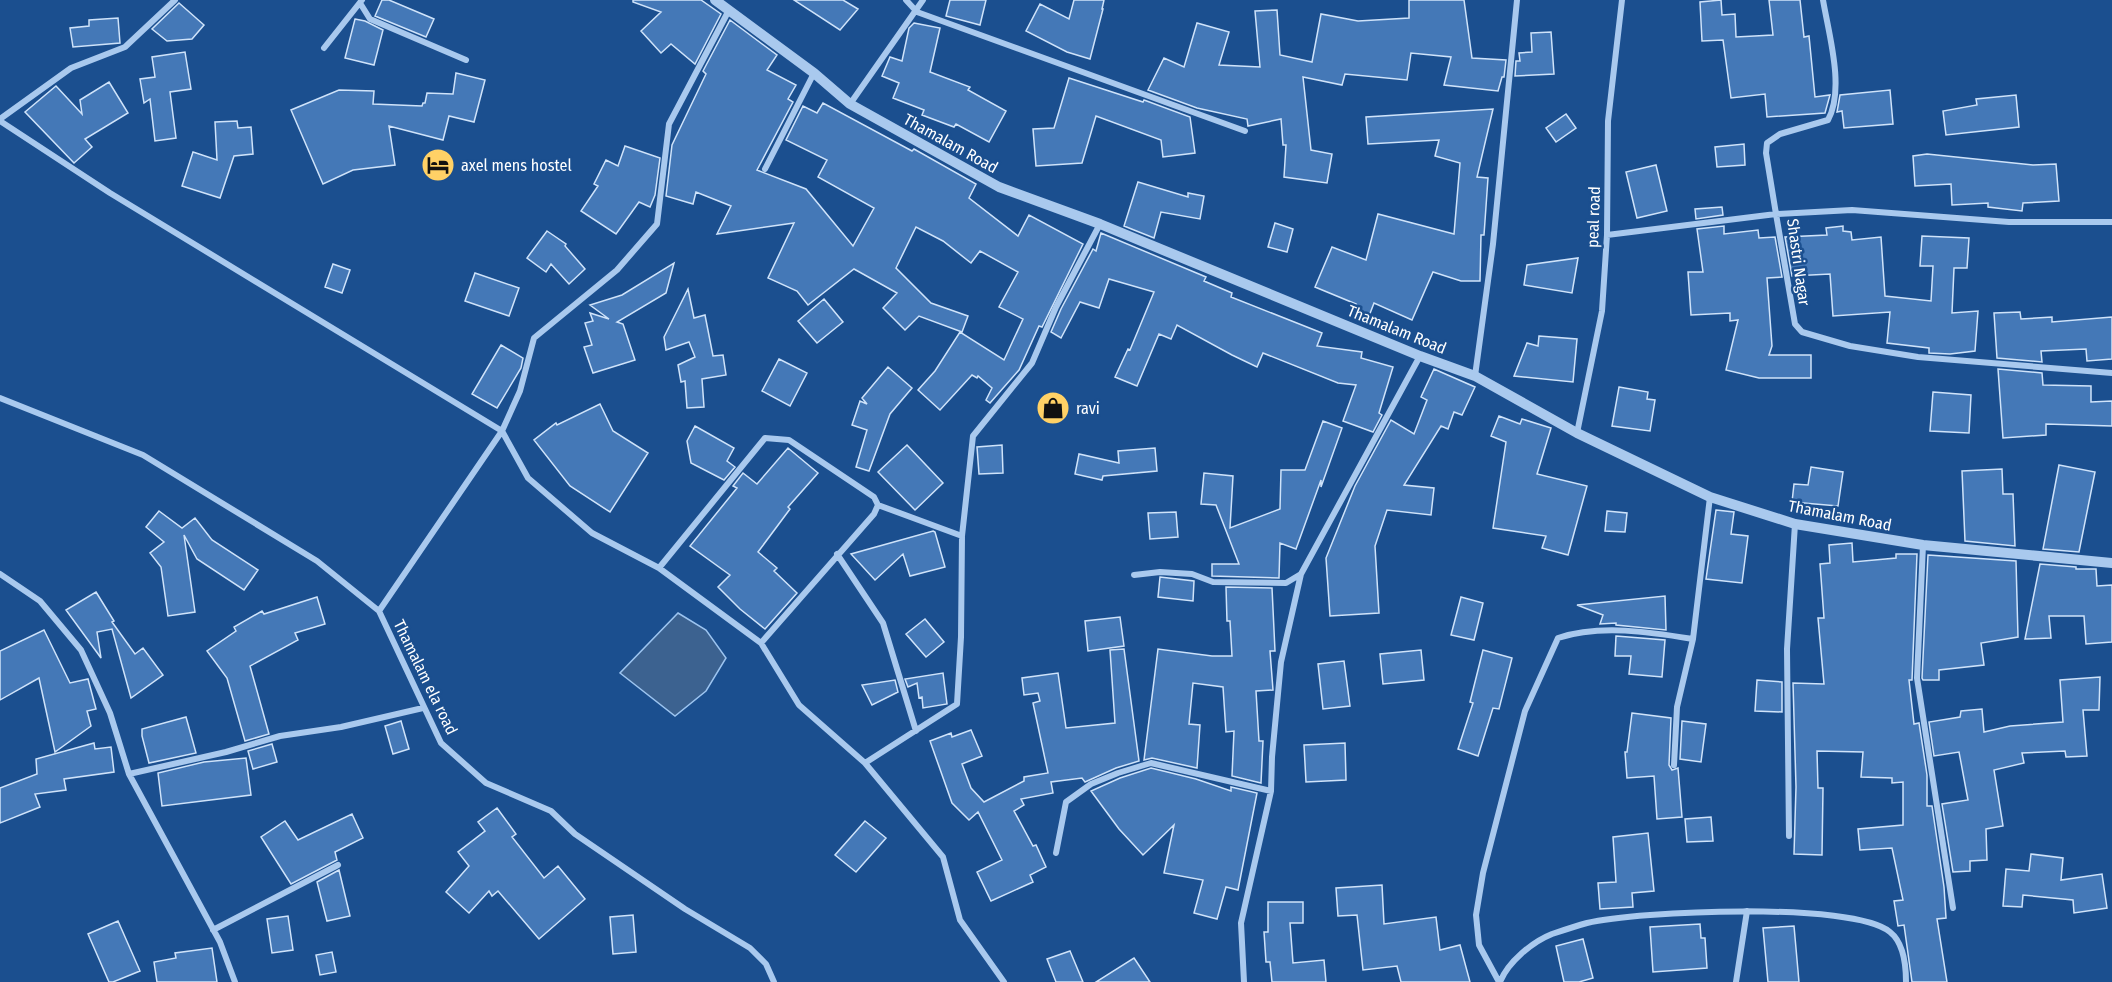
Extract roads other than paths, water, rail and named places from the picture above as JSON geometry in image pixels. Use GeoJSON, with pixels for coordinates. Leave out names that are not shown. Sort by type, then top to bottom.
{"type":"FeatureCollection","features":[{"type":"Feature","properties":{"kind":"street"},"geometry":{"type":"LineString","coordinates":[[175,0],[125,46],[71,68],[0,120],[110,193],[502,431],[528,478],[592,533],[659,568],[761,643],[799,705],[865,763],[943,857],[960,920],[1004,982]]}},
{"type":"Feature","properties":{"kind":"street","name":"Thamalam Road"},"geometry":{"type":"LineString","coordinates":[[715,0],[814,73],[850,104],[999,187],[1100,224],[1420,356],[1475,376],[1578,433],[1710,497],[1795,524],[1923,545],[2112,563]]}},
{"type":"Feature","properties":{"kind":"street"},"geometry":{"type":"LineString","coordinates":[[906,0],[917,12],[1245,131]]}},
{"type":"Feature","properties":{"kind":"street"},"geometry":{"type":"LineString","coordinates":[[850,104],[917,12],[923,0]]}},
{"type":"Feature","properties":{"kind":"street"},"geometry":{"type":"LineString","coordinates":[[1475,376],[1493,244],[1517,0]]}},
{"type":"Feature","properties":{"kind":"street","name":"peal road"},"geometry":{"type":"LineString","coordinates":[[1578,433],[1602,311],[1607,235],[1608,121],[1622,0]]}},
{"type":"Feature","properties":{"kind":"street"},"geometry":{"type":"LineString","coordinates":[[1607,235],[1776,214],[1766,153],[1767,143],[1780,134],[1828,120],[1834,110],[1835,72],[1823,0]]}},
{"type":"Feature","properties":{"kind":"street"},"geometry":{"type":"LineString","coordinates":[[324,48],[361,2],[370,19],[466,60]]}},
{"type":"Feature","properties":{"kind":"street"},"geometry":{"type":"LineString","coordinates":[[378,611],[502,431],[520,391],[534,338],[617,270],[657,224],[669,124],[729,9]]}},
{"type":"Feature","properties":{"kind":"street"},"geometry":{"type":"LineString","coordinates":[[765,169],[814,73]]}},
{"type":"Feature","properties":{"kind":"street","name":"Shastri Nagar"},"geometry":{"type":"LineString","coordinates":[[2112,222],[2009,222],[1851,210],[1776,214],[1795,324],[1802,332],[1850,346],[1918,357],[2112,373]]}},
{"type":"Feature","properties":{"kind":"street"},"geometry":{"type":"LineString","coordinates":[[865,763],[957,704],[961,637],[962,536],[973,436],[1032,363],[1056,307],[1100,224]]}},
{"type":"Feature","properties":{"kind":"street"},"geometry":{"type":"LineString","coordinates":[[1244,982],[1241,922],[1270,792],[1281,662],[1300,574],[1420,356]]}},
{"type":"Feature","properties":{"kind":"street","name":"Thamalam ela road"},"geometry":{"type":"LineString","coordinates":[[0,398],[143,455],[317,561],[378,611],[441,743],[486,783],[551,811],[575,834],[685,909],[750,948],[766,964],[774,982]]}},
{"type":"Feature","properties":{"kind":"street"},"geometry":{"type":"LineString","coordinates":[[659,568],[765,438],[789,440],[874,497],[878,505],[962,536]]}},
{"type":"Feature","properties":{"kind":"street"},"geometry":{"type":"LineString","coordinates":[[1674,765],[1677,707],[1693,639],[1710,497]]}},
{"type":"Feature","properties":{"kind":"street"},"geometry":{"type":"LineString","coordinates":[[761,643],[874,514],[878,505]]}},
{"type":"Feature","properties":{"kind":"street"},"geometry":{"type":"LineString","coordinates":[[1789,836],[1786,650],[1795,524]]}},
{"type":"Feature","properties":{"kind":"street"},"geometry":{"type":"LineString","coordinates":[[1923,545],[1917,678],[1953,908]]}},
{"type":"Feature","properties":{"kind":"street"},"geometry":{"type":"LineString","coordinates":[[837,554],[883,623],[916,731]]}},
{"type":"Feature","properties":{"kind":"street"},"geometry":{"type":"LineString","coordinates":[[1134,575],[1160,572],[1192,574],[1213,582],[1286,583],[1300,574]]}},
{"type":"Feature","properties":{"kind":"street"},"geometry":{"type":"LineString","coordinates":[[0,574],[40,601],[81,650],[110,712],[129,774],[220,942],[235,982]]}},
{"type":"Feature","properties":{"kind":"street"},"geometry":{"type":"LineString","coordinates":[[1499,982],[1479,945],[1476,915],[1483,873],[1525,711],[1558,638],[1575,633],[1642,631],[1693,639]]}},
{"type":"Feature","properties":{"kind":"street"},"geometry":{"type":"LineString","coordinates":[[129,774],[226,752],[280,736],[341,727],[423,708]]}},
{"type":"Feature","properties":{"kind":"street"},"geometry":{"type":"LineString","coordinates":[[1056,853],[1066,802],[1091,784],[1151,763],[1270,792]]}},
{"type":"Feature","properties":{"kind":"street"},"geometry":{"type":"LineString","coordinates":[[213,930],[338,865]]}},
{"type":"Feature","properties":{"kind":"street"},"geometry":{"type":"LineString","coordinates":[[1499,982],[1504,971],[1524,952],[1550,935],[1589,923],[1747,910],[1836,916],[1876,924],[1891,933],[1901,950],[1906,964],[1906,982]]}},
{"type":"Feature","properties":{"kind":"street"},"geometry":{"type":"LineString","coordinates":[[1736,982],[1747,910]]}},
{"type":"Feature","properties":{"kind":"water"},"geometry":{"type":"Polygon","coordinates":[[[678,613],[706,630],[726,658],[706,691],[675,716],[620,673],[678,613]]]}},
{"type":"Feature","properties":{"kind":"place","name":"axel mens hostel"},"geometry":{"type":"Point","coordinates":[438,165]}},
{"type":"Feature","properties":{"kind":"place","name":"ravi"},"geometry":{"type":"Point","coordinates":[1053,408]}}]}
